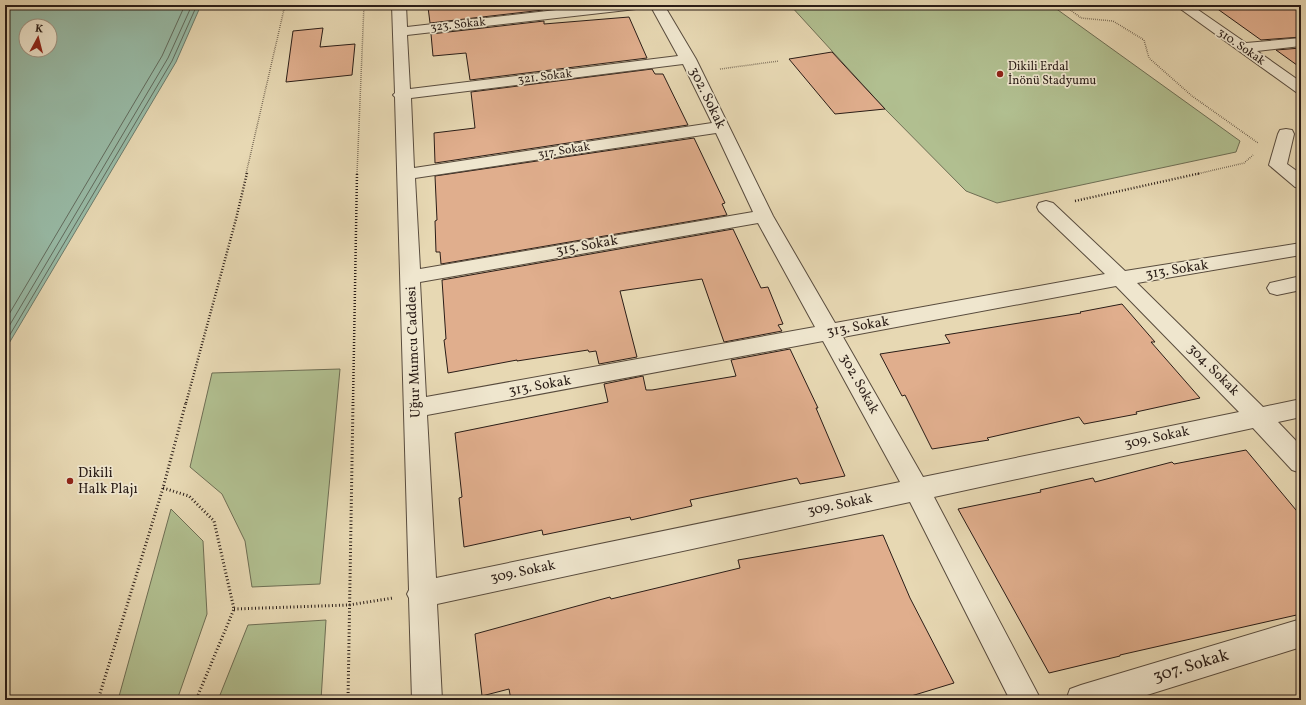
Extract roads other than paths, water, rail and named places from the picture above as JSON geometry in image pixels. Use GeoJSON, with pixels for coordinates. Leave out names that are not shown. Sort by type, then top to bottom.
{"type":"FeatureCollection","features":[{"type":"Feature","properties":{"kind":"street","name":"Uğur Mumcu Caddesi"},"geometry":{"type":"LineString","coordinates":[[399,5],[401,94],[407,174],[416,408],[421,594],[427,700]]}},
{"type":"Feature","properties":{"kind":"street","name":"323. Sokak"},"geometry":{"type":"LineString","coordinates":[[399,32],[636,5]]}},
{"type":"Feature","properties":{"kind":"street","name":"302. Sokak"},"geometry":{"type":"LineString","coordinates":[[657,5],[692,67],[764,216],[917,488],[1026,700]]}},
{"type":"Feature","properties":{"kind":"street","name":"310. Sokak"},"geometry":{"type":"LineString","coordinates":[[1182,5],[1301,89]]}},
{"type":"Feature","properties":{"kind":"street"},"geometry":{"type":"LineString","coordinates":[[1244,48],[1301,42]]}},
{"type":"Feature","properties":{"kind":"street","name":"321. Sokak"},"geometry":{"type":"LineString","coordinates":[[401,94],[692,67]]}},
{"type":"Feature","properties":{"kind":"street","name":"317. Sokak"},"geometry":{"type":"LineString","coordinates":[[407,174],[721,127]]}},
{"type":"Feature","properties":{"kind":"street"},"geometry":{"type":"LineString","coordinates":[[1286,134],[1278,165],[1301,183]]}},
{"type":"Feature","properties":{"kind":"street","name":"304. Sokak"},"geometry":{"type":"LineString","coordinates":[[1046,207],[1122,278],[1259,417],[1301,464]]}},
{"type":"Feature","properties":{"kind":"street","name":"315. Sokak"},"geometry":{"type":"LineString","coordinates":[[411,277],[764,216]]}},
{"type":"Feature","properties":{"kind":"street","name":"313. Sokak"},"geometry":{"type":"LineString","coordinates":[[416,408],[1122,278],[1301,249]]}},
{"type":"Feature","properties":{"kind":"street"},"geometry":{"type":"LineString","coordinates":[[1277,288],[1301,283]]}},
{"type":"Feature","properties":{"kind":"street","name":"309. Sokak"},"geometry":{"type":"LineString","coordinates":[[421,594],[1301,408]]}},
{"type":"Feature","properties":{"kind":"street","name":"307. Sokak"},"geometry":{"type":"LineString","coordinates":[[1081,700],[1301,633]]}},
{"type":"Feature","properties":{"kind":"water"},"geometry":{"type":"Polygon","coordinates":[[[5,5],[201,5],[176,62],[5,350],[5,5]]]}},
{"type":"Feature","properties":{"kind":"place","name":"Dikili Erdal İnönü Stadyumu"},"geometry":{"type":"Point","coordinates":[1000,74]}},
{"type":"Feature","properties":{"kind":"place","name":"Dikili Halk Plajı"},"geometry":{"type":"Point","coordinates":[70,481]}}]}
